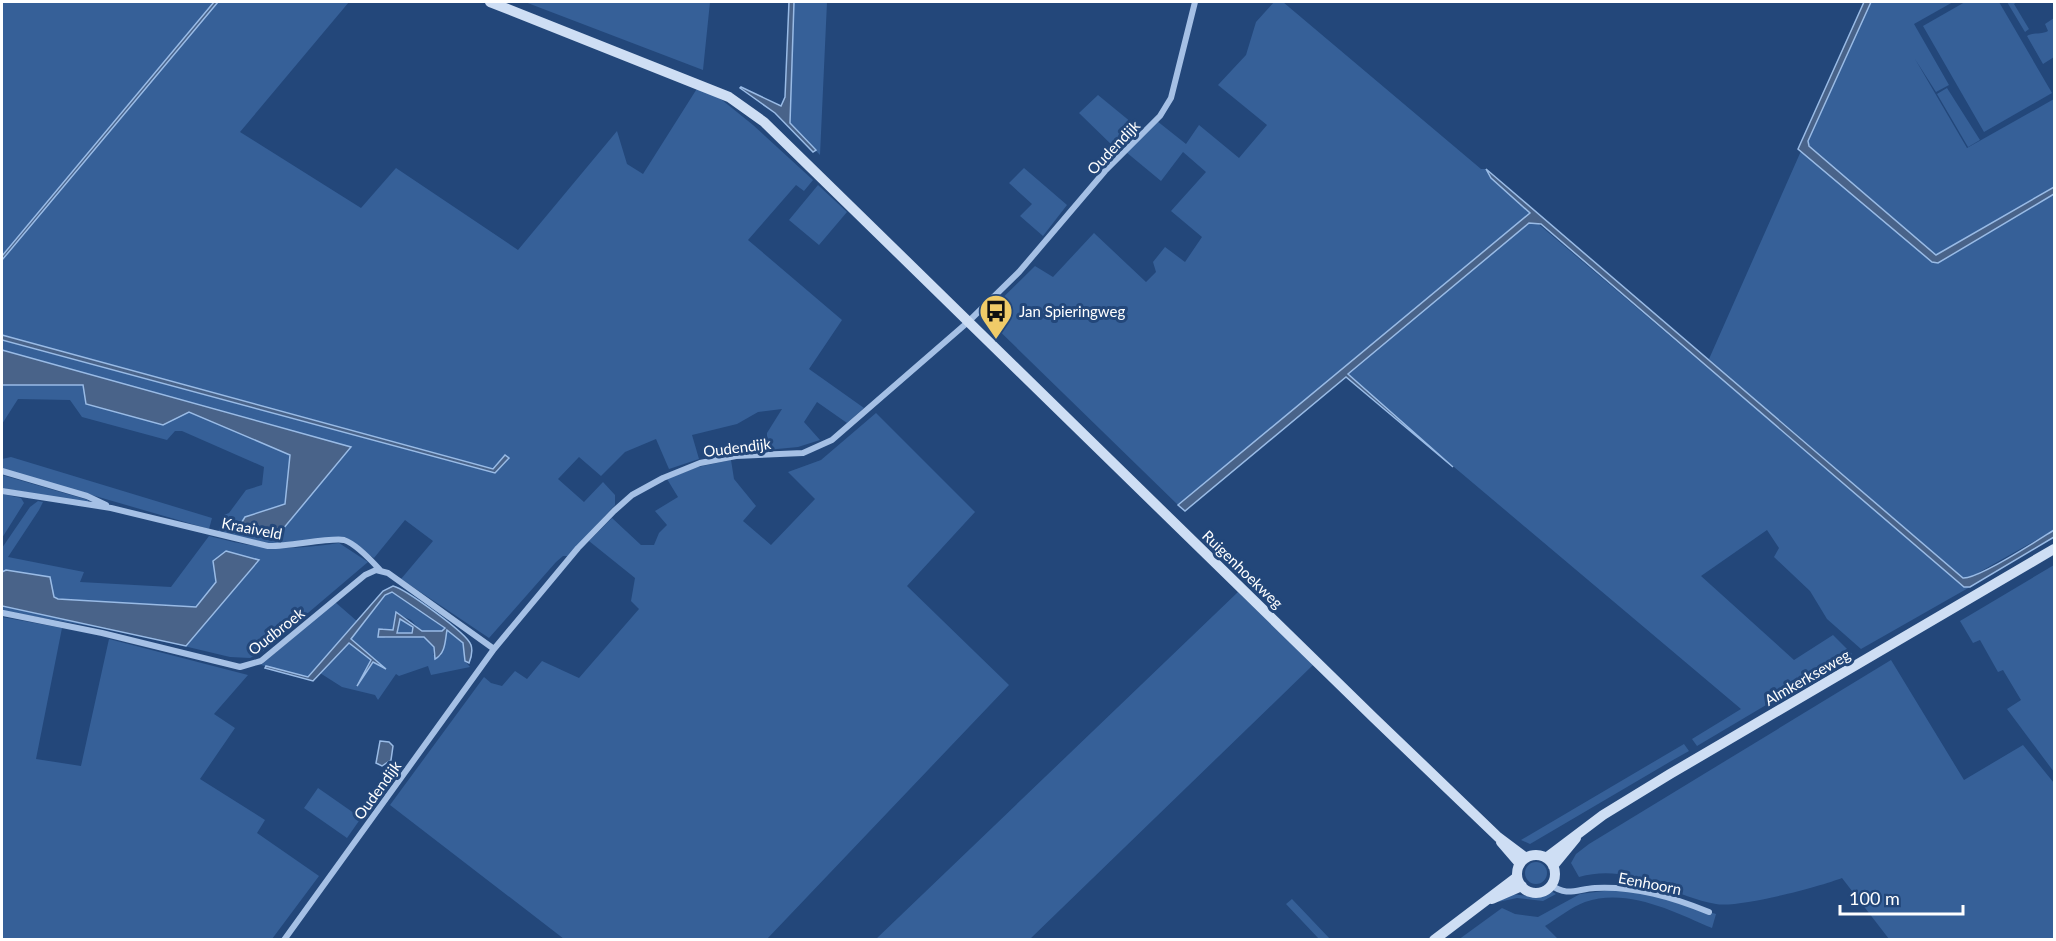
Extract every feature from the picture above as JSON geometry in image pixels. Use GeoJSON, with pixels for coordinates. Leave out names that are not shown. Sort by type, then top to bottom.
{"type":"FeatureCollection","features":[{"type":"Feature","properties":{"kind":"street"},"geometry":{"type":"LineString","coordinates":[[490,2],[729,97],[764,122],[969,322]]}},
{"type":"Feature","properties":{"kind":"street","name":"Oudendijk"},"geometry":{"type":"LineString","coordinates":[[284,939],[494,649],[578,548],[632,495],[663,478],[700,463],[736,456],[802,453],[818,448],[850,426],[969,322],[1019,272],[1105,171],[1160,117],[1171,98],[1195,2]]}},
{"type":"Feature","properties":{"kind":"street","name":"Ruigenhoekweg"},"geometry":{"type":"LineString","coordinates":[[969,322],[1498,837],[1504,849],[1523,861]]}},
{"type":"Feature","properties":{"kind":"street","name":"Kraaiveld"},"geometry":{"type":"LineString","coordinates":[[2,471],[87,496],[111,508]]}},
{"type":"Feature","properties":{"kind":"street","name":"Kraaiveld"},"geometry":{"type":"LineString","coordinates":[[2,491],[111,508],[268,546],[289,547],[338,539],[346,541],[380,570]]}},
{"type":"Feature","properties":{"kind":"street","name":"Almkerkseweg"},"geometry":{"type":"LineString","coordinates":[[1550,862],[1578,834],[1603,815],[2055,549]]}},
{"type":"Feature","properties":{"kind":"street"},"geometry":{"type":"LineString","coordinates":[[380,570],[388,573],[494,649]]}},
{"type":"Feature","properties":{"kind":"street","name":"Oudbroek"},"geometry":{"type":"LineString","coordinates":[[3,613],[102,633],[240,667],[261,660],[368,572],[380,570]]}},
{"type":"Feature","properties":{"kind":"street"},"geometry":{"type":"LineString","coordinates":[[1539,855],[1550,862],[1555,876],[1546,890],[1533,892],[1520,882],[1523,861],[1539,855]]}},
{"type":"Feature","properties":{"kind":"street"},"geometry":{"type":"LineString","coordinates":[[1434,939],[1486,901],[1520,882]]}},
{"type":"Feature","properties":{"kind":"street","name":"Eenhoorn"},"geometry":{"type":"LineString","coordinates":[[1551,885],[1560,892],[1570,893],[1589,888],[1626,888],[1681,900],[1709,912]]}},
{"type":"Feature","properties":{"kind":"shaded area"},"geometry":{"type":"Polygon","coordinates":[[[2,2],[214,2],[2,256],[2,2]]]}},
{"type":"Feature","properties":{"kind":"shaded area"},"geometry":{"type":"Polygon","coordinates":[[[214,2],[218,2],[2,260],[2,256],[214,2]]]}},
{"type":"Feature","properties":{"kind":"shaded area"},"geometry":{"type":"Polygon","coordinates":[[[218,2],[349,2],[240,132],[361,208],[396,168],[518,250],[617,131],[627,164],[643,174],[698,87],[722,100],[813,180],[804,191],[796,185],[748,240],[842,320],[809,369],[864,408],[847,423],[817,402],[804,422],[820,440],[798,447],[767,450],[767,433],[782,409],[758,412],[737,424],[692,435],[699,459],[669,469],[656,439],[625,452],[601,476],[579,457],[558,479],[584,502],[603,482],[615,495],[615,505],[568,556],[563,556],[556,562],[489,638],[401,579],[433,541],[405,520],[374,558],[347,540],[272,544],[218,532],[224,515],[229,513],[246,490],[262,485],[264,467],[182,431],[175,431],[167,440],[82,417],[70,400],[18,399],[2,424],[2,385],[84,385],[163,425],[189,411],[290,455],[285,504],[260,532],[350,447],[2,350],[2,340],[495,473],[508,456],[505,455],[493,469],[2,335],[2,260],[218,2]]]}},
{"type":"Feature","properties":{"kind":"shaded area"},"geometry":{"type":"Polygon","coordinates":[[[525,2],[710,2],[703,70],[525,2]]]}},
{"type":"Feature","properties":{"kind":"shaded area"},"geometry":{"type":"Polygon","coordinates":[[[789,2],[794,2],[790,123],[816,150],[813,152],[775,113],[740,88],[781,106],[785,97],[789,2]]]}},
{"type":"Feature","properties":{"kind":"shaded area"},"geometry":{"type":"Polygon","coordinates":[[[794,2],[827,2],[820,155],[790,124],[794,2]]]}},
{"type":"Feature","properties":{"kind":"shaded area"},"geometry":{"type":"Polygon","coordinates":[[[1274,2],[1283,2],[1481,169],[1486,169],[1491,178],[1530,213],[1178,505],[984,316],[1035,266],[1053,277],[1094,233],[1146,282],[1156,272],[1153,262],[1165,247],[1185,262],[1202,237],[1171,211],[1206,172],[1183,152],[1161,181],[1126,152],[1157,121],[1186,144],[1199,125],[1239,158],[1267,125],[1218,85],[1246,55],[1256,22],[1274,2]]]}},
{"type":"Feature","properties":{"kind":"shaded area"},"geometry":{"type":"Polygon","coordinates":[[[1864,2],[1871,2],[1808,141],[1809,146],[1936,255],[2054,187],[2054,194],[1938,263],[1932,262],[1798,149],[1864,2]]]}},
{"type":"Feature","properties":{"kind":"shaded area"},"geometry":{"type":"Polygon","coordinates":[[[1871,2],[1953,2],[1914,24],[1949,85],[1936,92],[1915,59],[1967,148],[2054,99],[2054,187],[1936,255],[1809,145],[1808,141],[1871,2]]]}},
{"type":"Feature","properties":{"kind":"shaded area"},"geometry":{"type":"Polygon","coordinates":[[[1965,2],[1999,2],[2052,93],[1984,132],[1923,26],[1965,2]]]}},
{"type":"Feature","properties":{"kind":"shaded area"},"geometry":{"type":"Polygon","coordinates":[[[2007,2],[2017,2],[2014,4],[2029,29],[2025,32],[2007,2]]]}},
{"type":"Feature","properties":{"kind":"shaded area"},"geometry":{"type":"Polygon","coordinates":[[[2054,18],[2054,57],[2043,64],[2027,36],[2048,31],[2045,24],[2054,18]]]}},
{"type":"Feature","properties":{"kind":"shaded area"},"geometry":{"type":"Polygon","coordinates":[[[1947,88],[1980,140],[1968,147],[1937,94],[1947,88]]]}},
{"type":"Feature","properties":{"kind":"shaded area"},"geometry":{"type":"Polygon","coordinates":[[[1098,95],[1137,127],[1115,148],[1079,113],[1098,95]]]}},
{"type":"Feature","properties":{"kind":"shaded area"},"geometry":{"type":"Polygon","coordinates":[[[1801,151],[1936,263],[2054,194],[2054,530],[1969,578],[1963,578],[1709,359],[1801,151]]]}},
{"type":"Feature","properties":{"kind":"shaded area"},"geometry":{"type":"Polygon","coordinates":[[[1024,168],[1067,205],[1043,236],[1020,216],[1032,204],[1009,183],[1024,168]]]}},
{"type":"Feature","properties":{"kind":"shaded area"},"geometry":{"type":"Polygon","coordinates":[[[1486,169],[1963,578],[1971,577],[1995,566],[2054,530],[2054,537],[1970,587],[1964,587],[1541,224],[1529,223],[1348,374],[1453,467],[1346,377],[1185,511],[1178,505],[1530,213],[1491,178],[1486,169]]]}},
{"type":"Feature","properties":{"kind":"shaded area"},"geometry":{"type":"Polygon","coordinates":[[[818,185],[847,212],[819,245],[789,220],[818,185]]]}},
{"type":"Feature","properties":{"kind":"shaded area"},"geometry":{"type":"Polygon","coordinates":[[[1536,222],[1964,586],[1970,587],[1861,649],[1827,619],[1810,591],[1774,557],[1779,548],[1767,530],[1701,576],[1794,660],[1833,635],[1852,654],[1697,746],[1692,739],[1741,709],[1390,413],[1348,374],[1529,223],[1536,222]]]}},
{"type":"Feature","properties":{"kind":"shaded area"},"geometry":{"type":"Polygon","coordinates":[[[2,335],[493,469],[505,455],[509,458],[495,473],[2,340],[2,335]]]}},
{"type":"Feature","properties":{"kind":"shaded area"},"geometry":{"type":"Polygon","coordinates":[[[2,350],[351,447],[278,535],[240,525],[245,517],[285,504],[290,455],[189,412],[163,425],[86,404],[83,385],[2,385],[2,350]]]}},
{"type":"Feature","properties":{"kind":"shaded area"},"geometry":{"type":"Polygon","coordinates":[[[876,413],[975,512],[907,586],[1009,685],[767,939],[564,939],[390,805],[484,677],[491,683],[502,686],[515,671],[527,679],[542,661],[579,678],[639,609],[631,601],[635,578],[589,541],[612,518],[641,545],[654,545],[659,533],[667,525],[655,511],[678,497],[667,479],[698,467],[731,460],[734,479],[756,506],[743,521],[771,545],[815,499],[788,472],[821,460],[876,413]]]}},
{"type":"Feature","properties":{"kind":"shaded area"},"geometry":{"type":"Polygon","coordinates":[[[11,457],[212,518],[209,529],[2,469],[2,459],[11,457]]]}},
{"type":"Feature","properties":{"kind":"shaded area"},"geometry":{"type":"Polygon","coordinates":[[[2,475],[88,500],[88,503],[2,488],[2,475]]]}},
{"type":"Feature","properties":{"kind":"shaded area"},"geometry":{"type":"Polygon","coordinates":[[[2,494],[21,498],[24,503],[2,538],[2,494]]]}},
{"type":"Feature","properties":{"kind":"shaded area"},"geometry":{"type":"Polygon","coordinates":[[[38,501],[43,502],[39,510],[8,557],[84,572],[80,582],[171,587],[209,536],[273,548],[339,543],[368,562],[262,652],[250,658],[230,657],[161,641],[186,646],[259,561],[214,566],[216,582],[196,607],[58,599],[6,570],[2,572],[2,548],[30,507],[38,501]]]}},
{"type":"Feature","properties":{"kind":"shaded area"},"geometry":{"type":"Polygon","coordinates":[[[226,551],[259,560],[186,646],[2,606],[2,572],[6,570],[50,577],[54,597],[58,599],[196,607],[216,582],[213,561],[226,551]]]}},
{"type":"Feature","properties":{"kind":"shaded area"},"geometry":{"type":"Polygon","coordinates":[[[2054,565],[2054,772],[2007,709],[2021,700],[2003,670],[1998,672],[1980,640],[1973,643],[1960,621],[2054,565]]]}},
{"type":"Feature","properties":{"kind":"shaded area"},"geometry":{"type":"Polygon","coordinates":[[[393,586],[400,589],[459,631],[471,645],[469,663],[465,661],[463,643],[447,630],[443,650],[435,659],[434,647],[424,637],[378,637],[379,629],[393,630],[396,612],[422,631],[442,631],[445,628],[392,592],[385,595],[351,639],[386,669],[373,662],[357,686],[371,660],[349,643],[313,681],[265,668],[266,666],[308,677],[383,591],[393,586]],[[400,619],[397,633],[412,633],[413,627],[400,619]]]}},
{"type":"Feature","properties":{"kind":"shaded area"},"geometry":{"type":"Polygon","coordinates":[[[392,592],[445,628],[442,631],[421,631],[411,620],[395,613],[393,630],[383,628],[385,638],[424,637],[434,647],[433,655],[441,656],[447,630],[463,643],[465,661],[470,667],[431,675],[428,666],[399,676],[396,674],[378,700],[375,695],[342,687],[320,673],[349,642],[372,660],[356,686],[373,662],[384,669],[351,639],[385,595],[392,592]]]}},
{"type":"Feature","properties":{"kind":"shaded area"},"geometry":{"type":"Polygon","coordinates":[[[1238,592],[1313,665],[1030,939],[875,940],[1238,592]]]}},
{"type":"Feature","properties":{"kind":"shaded area"},"geometry":{"type":"Polygon","coordinates":[[[335,602],[358,622],[308,677],[261,665],[335,602]]]}},
{"type":"Feature","properties":{"kind":"shaded area"},"geometry":{"type":"Polygon","coordinates":[[[2,606],[109,629],[2,611],[2,606]]]}},
{"type":"Feature","properties":{"kind":"shaded area"},"geometry":{"type":"Polygon","coordinates":[[[2,617],[62,628],[36,759],[81,766],[109,639],[248,675],[214,714],[235,728],[200,779],[265,820],[257,833],[319,876],[272,939],[2,939],[2,617]]]}},
{"type":"Feature","properties":{"kind":"shaded area"},"geometry":{"type":"Polygon","coordinates":[[[404,620],[412,628],[404,636],[396,628],[404,620]]]}},
{"type":"Feature","properties":{"kind":"shaded area"},"geometry":{"type":"Polygon","coordinates":[[[1891,660],[1964,780],[2023,745],[2054,783],[2054,939],[1889,939],[1842,878],[1779,896],[1742,903],[1716,904],[1632,877],[1598,873],[1579,877],[1571,863],[1576,854],[1589,844],[1891,660]]]}},
{"type":"Feature","properties":{"kind":"shaded area"},"geometry":{"type":"Polygon","coordinates":[[[380,741],[389,742],[393,746],[391,760],[382,766],[376,763],[380,741]]]}},
{"type":"Feature","properties":{"kind":"shaded area"},"geometry":{"type":"Polygon","coordinates":[[[1684,744],[1689,751],[1530,844],[1521,840],[1684,744]]]}},
{"type":"Feature","properties":{"kind":"shaded area"},"geometry":{"type":"Polygon","coordinates":[[[318,788],[361,818],[347,838],[304,808],[318,788]]]}},
{"type":"Feature","properties":{"kind":"shaded area"},"geometry":{"type":"Polygon","coordinates":[[[1536,862],[1544,865],[1547,873],[1544,881],[1536,884],[1528,881],[1525,873],[1528,865],[1536,862]]]}},
{"type":"Feature","properties":{"kind":"shaded area"},"geometry":{"type":"Polygon","coordinates":[[[1612,890],[1647,894],[1716,914],[1712,928],[1650,903],[1617,897],[1601,898],[1580,904],[1545,926],[1558,939],[1458,940],[1502,908],[1515,914],[1538,917],[1580,894],[1612,890]]]}},
{"type":"Feature","properties":{"kind":"shaded area"},"geometry":{"type":"Polygon","coordinates":[[[1551,891],[1556,894],[1543,901],[1517,898],[1498,902],[1512,894],[1535,897],[1551,891]]]}},
{"type":"Feature","properties":{"kind":"shaded area"},"geometry":{"type":"Polygon","coordinates":[[[1292,899],[1330,939],[1319,939],[1286,904],[1292,899]]]}},
{"type":"Feature","properties":{"kind":"place","name":"Jan Spieringweg"},"geometry":{"type":"Point","coordinates":[996,340]}}]}
